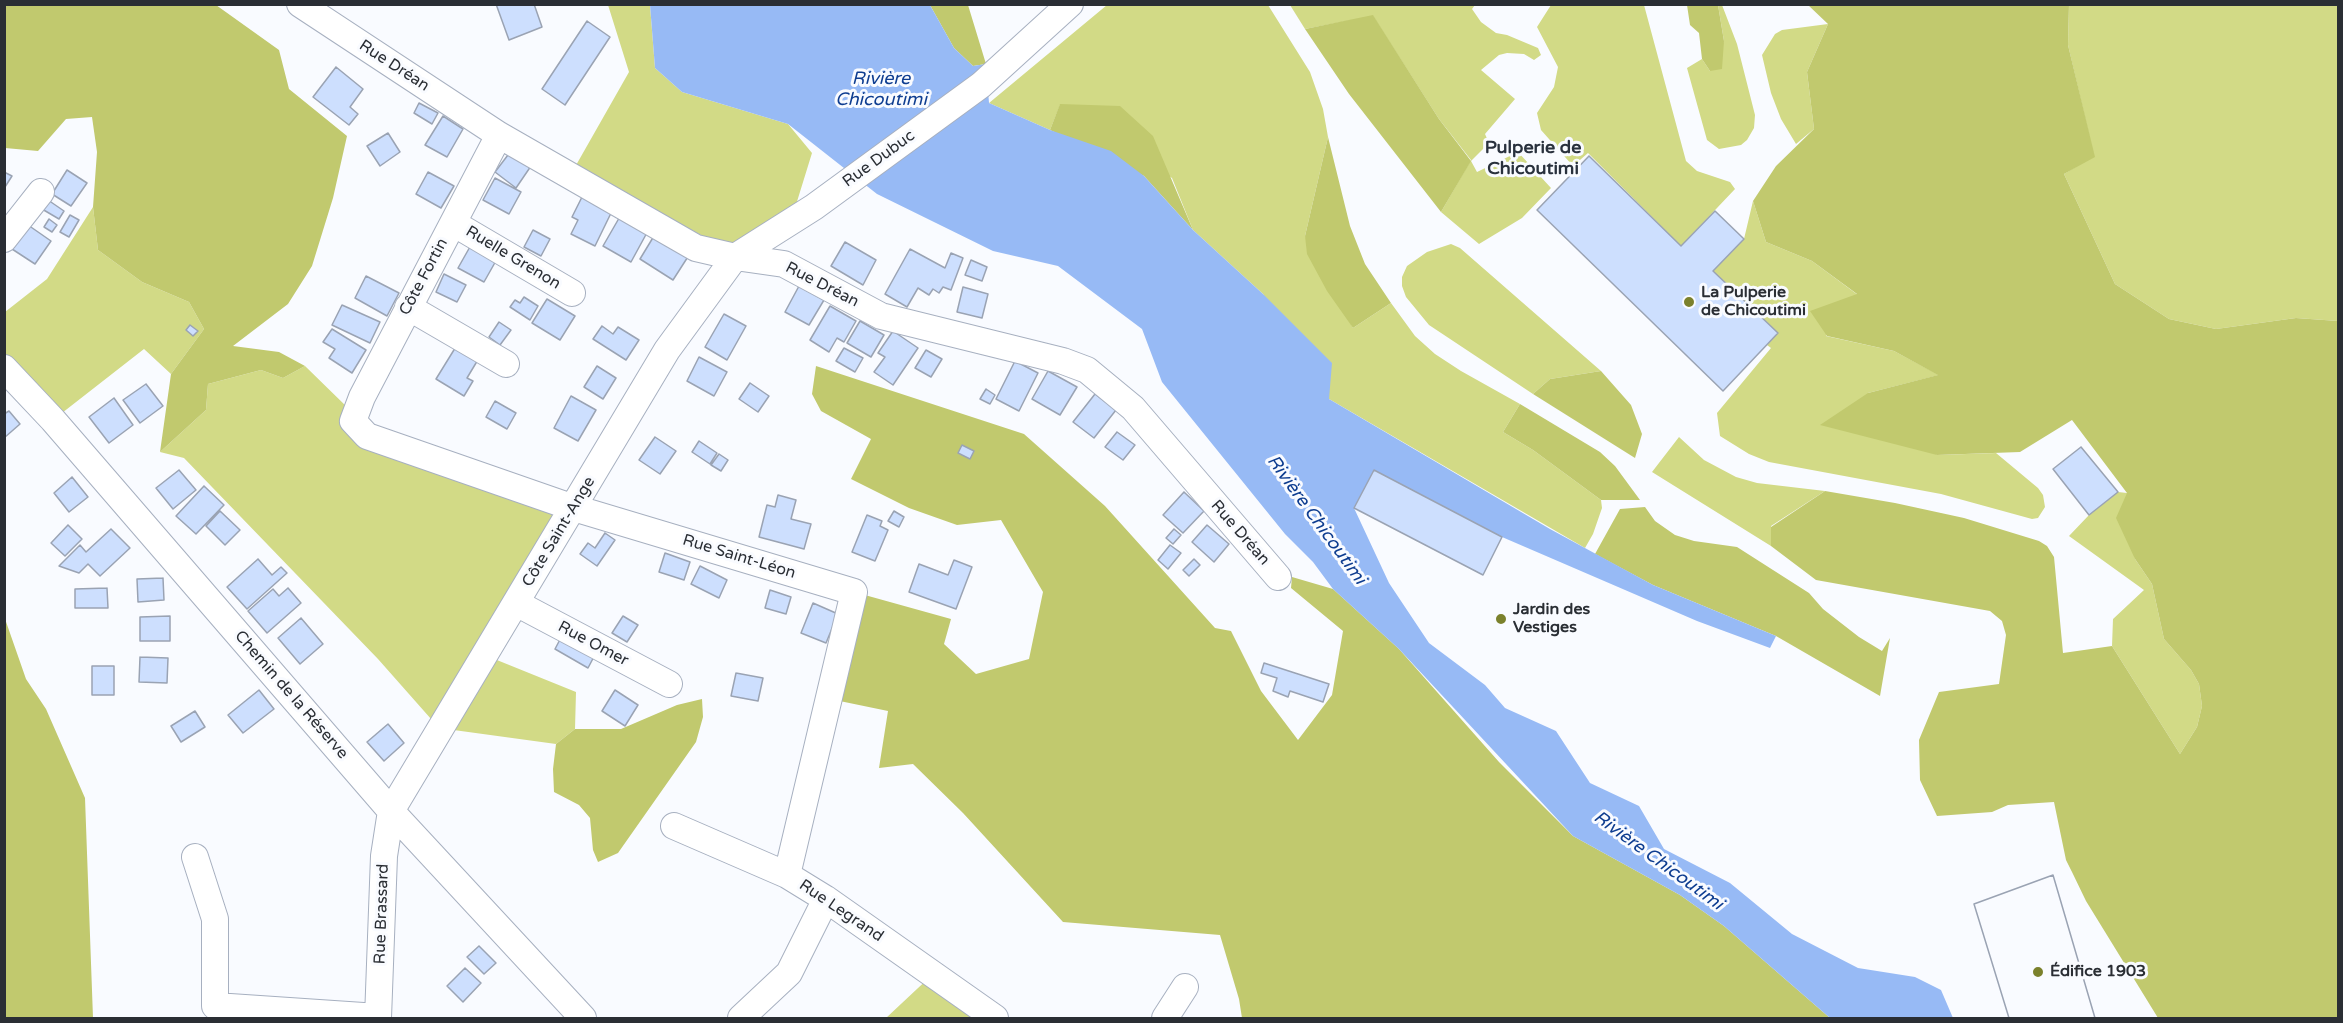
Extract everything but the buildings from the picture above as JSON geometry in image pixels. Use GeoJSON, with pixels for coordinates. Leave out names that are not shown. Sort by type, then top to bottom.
{"type":"FeatureCollection","features":[{"type":"Feature","properties":{"kind":"street","name":"Rue Dréan"},"geometry":{"type":"LineString","coordinates":[[300,4],[499,135],[696,248],[735,257],[784,264],[881,316],[1063,361],[1087,370],[1133,408],[1278,577]]}},
{"type":"Feature","properties":{"kind":"street","name":"Rue Dubuc"},"geometry":{"type":"LineString","coordinates":[[735,257],[814,207],[981,85],[1070,4]]}},
{"type":"Feature","properties":{"kind":"street","name":"Côte Fortin"},"geometry":{"type":"LineString","coordinates":[[353,421],[362,397],[499,135]]}},
{"type":"Feature","properties":{"kind":"street"},"geometry":{"type":"LineString","coordinates":[[4,239],[41,192]]}},
{"type":"Feature","properties":{"kind":"street","name":"Ruelle Grenon"},"geometry":{"type":"LineString","coordinates":[[453,223],[572,293]]}},
{"type":"Feature","properties":{"kind":"street","name":"Côte Saint-Ange"},"geometry":{"type":"LineString","coordinates":[[391,811],[667,350],[735,257]]}},
{"type":"Feature","properties":{"kind":"street"},"geometry":{"type":"LineString","coordinates":[[408,307],[506,364]]}},
{"type":"Feature","properties":{"kind":"street","name":"Chemin de la Réserve"},"geometry":{"type":"LineString","coordinates":[[4,368],[53,420],[391,811],[583,1018]]}},
{"type":"Feature","properties":{"kind":"street","name":"Rue Saint-Léon"},"geometry":{"type":"LineString","coordinates":[[353,421],[367,436],[574,508],[854,592],[787,875]]}},
{"type":"Feature","properties":{"kind":"street","name":"Rue Omer"},"geometry":{"type":"LineString","coordinates":[[516,603],[669,684]]}},
{"type":"Feature","properties":{"kind":"street","name":"Rue Brassard"},"geometry":{"type":"LineString","coordinates":[[378,1018],[384,856],[391,811]]}},
{"type":"Feature","properties":{"kind":"street","name":"Rue Legrand"},"geometry":{"type":"LineString","coordinates":[[674,826],[787,875],[826,899],[995,1018]]}},
{"type":"Feature","properties":{"kind":"street"},"geometry":{"type":"LineString","coordinates":[[195,856],[215,920],[214,1006],[378,1018]]}},
{"type":"Feature","properties":{"kind":"street"},"geometry":{"type":"LineString","coordinates":[[741,1018],[789,973],[826,899]]}},
{"type":"Feature","properties":{"kind":"street"},"geometry":{"type":"LineString","coordinates":[[1165,1018],[1185,987]]}},
{"type":"Feature","properties":{"kind":"green space"},"geometry":{"type":"Polygon","coordinates":[[[4,5],[216,5],[279,50],[289,89],[347,136],[333,198],[312,266],[288,304],[233,346],[279,352],[305,366],[283,378],[261,370],[208,384],[206,410],[160,452],[171,374],[204,329],[189,302],[142,282],[98,250],[93,207],[97,152],[92,117],[66,119],[38,151],[5,148],[4,5]]]}},
{"type":"Feature","properties":{"kind":"green space"},"geometry":{"type":"Polygon","coordinates":[[[608,5],[650,5],[655,68],[682,92],[788,124],[812,153],[795,208],[725,248],[575,167],[629,72],[608,5]]]}},
{"type":"Feature","properties":{"kind":"green space"},"geometry":{"type":"Polygon","coordinates":[[[930,5],[968,5],[986,64],[973,66],[954,48],[930,5]]]}},
{"type":"Feature","properties":{"kind":"green space"},"geometry":{"type":"Polygon","coordinates":[[[1107,5],[1268,5],[1310,72],[1323,109],[1328,137],[1305,236],[1353,328],[1391,303],[1415,336],[1435,354],[1520,404],[1503,432],[1533,450],[1601,500],[1602,508],[1593,534],[1585,548],[1329,399],[1263,294],[1193,230],[1172,178],[1060,105],[1050,130],[989,103],[1107,5]]]}},
{"type":"Feature","properties":{"kind":"green space"},"geometry":{"type":"Polygon","coordinates":[[[1290,5],[1475,5],[1472,9],[1481,22],[1496,33],[1507,35],[1538,48],[1541,55],[1534,60],[1524,54],[1507,53],[1499,55],[1481,70],[1515,99],[1485,134],[1489,143],[1471,161],[1477,172],[1518,152],[1551,188],[1522,218],[1479,244],[1441,212],[1471,160],[1439,119],[1373,16],[1305,29],[1290,5]]]}},
{"type":"Feature","properties":{"kind":"green space"},"geometry":{"type":"Polygon","coordinates":[[[1551,5],[1644,5],[1686,161],[1697,171],[1730,182],[1735,189],[1681,246],[1588,153],[1573,166],[1541,130],[1537,113],[1554,87],[1558,67],[1537,27],[1551,5]]]}},
{"type":"Feature","properties":{"kind":"green space"},"geometry":{"type":"Polygon","coordinates":[[[1687,5],[1718,5],[1724,41],[1722,69],[1710,71],[1702,59],[1699,33],[1690,25],[1687,5]]]}},
{"type":"Feature","properties":{"kind":"green space"},"geometry":{"type":"Polygon","coordinates":[[[1718,5],[1722,5],[1737,44],[1755,115],[1754,128],[1747,140],[1741,145],[1719,149],[1707,140],[1687,68],[1702,59],[1710,71],[1724,41],[1718,5]]]}},
{"type":"Feature","properties":{"kind":"green space"},"geometry":{"type":"Polygon","coordinates":[[[1808,5],[2069,5],[2068,45],[2095,157],[2064,174],[2115,284],[2169,319],[2216,329],[2296,318],[2338,321],[2338,1018],[2158,1018],[2086,901],[2066,860],[2054,802],[2008,805],[1992,812],[1937,816],[1920,780],[1919,740],[1939,692],[1999,684],[2006,635],[2002,621],[1990,611],[1816,580],[1771,546],[1771,527],[1825,491],[1964,518],[2039,541],[2047,546],[2054,557],[2063,653],[2112,646],[2180,754],[2197,727],[2202,706],[2199,684],[2191,670],[2164,639],[2152,584],[2135,559],[2116,518],[2127,493],[2072,420],[2020,452],[1937,455],[1820,425],[1868,393],[1938,375],[1894,351],[1827,336],[1810,311],[1857,294],[1812,261],[1766,242],[1753,201],[1776,166],[1814,129],[1807,72],[1828,24],[1808,5]]]}},
{"type":"Feature","properties":{"kind":"green space"},"geometry":{"type":"Polygon","coordinates":[[[2069,5],[2337,5],[2338,321],[2296,318],[2216,329],[2169,319],[2115,284],[2064,174],[2094,156],[2068,45],[2069,5]]]}},
{"type":"Feature","properties":{"kind":"green space"},"geometry":{"type":"Polygon","coordinates":[[[1373,15],[1439,119],[1471,161],[1441,212],[1349,94],[1305,29],[1373,15]]]}},
{"type":"Feature","properties":{"kind":"green space"},"geometry":{"type":"Polygon","coordinates":[[[1828,24],[1807,72],[1814,129],[1796,144],[1781,119],[1771,93],[1762,55],[1775,34],[1782,30],[1828,24]]]}},
{"type":"Feature","properties":{"kind":"green space"},"geometry":{"type":"Polygon","coordinates":[[[1060,104],[1120,106],[1153,136],[1193,230],[1144,176],[1050,130],[1060,104]]]}},
{"type":"Feature","properties":{"kind":"green space"},"geometry":{"type":"Polygon","coordinates":[[[1328,137],[1350,226],[1365,264],[1391,303],[1353,328],[1327,291],[1307,254],[1305,236],[1328,137]]]}},
{"type":"Feature","properties":{"kind":"green space"},"geometry":{"type":"Polygon","coordinates":[[[1753,201],[1766,242],[1812,261],[1858,295],[1826,336],[1894,351],[1939,375],[1868,393],[1937,455],[1996,453],[2038,488],[2043,495],[2045,507],[2038,518],[2032,519],[1941,494],[1769,462],[1749,454],[1720,436],[1717,413],[1771,348],[1767,345],[1778,333],[1713,271],[1744,239],[1753,201]]]}},
{"type":"Feature","properties":{"kind":"green space"},"geometry":{"type":"Polygon","coordinates":[[[93,207],[98,250],[142,282],[189,302],[204,329],[171,374],[144,349],[53,420],[5,368],[5,312],[47,279],[93,207]]]}},
{"type":"Feature","properties":{"kind":"green space"},"geometry":{"type":"Polygon","coordinates":[[[1451,244],[1460,248],[1601,371],[1550,379],[1533,394],[1429,325],[1406,297],[1402,277],[1407,266],[1427,252],[1451,244]]]}},
{"type":"Feature","properties":{"kind":"green space"},"geometry":{"type":"Polygon","coordinates":[[[305,366],[348,408],[369,424],[573,497],[482,654],[576,692],[575,729],[556,744],[439,728],[378,659],[184,458],[160,452],[206,410],[208,384],[261,370],[283,378],[305,366]]]}},
{"type":"Feature","properties":{"kind":"green space"},"geometry":{"type":"Polygon","coordinates":[[[816,366],[1024,434],[1105,506],[1215,628],[1231,631],[1261,691],[1298,740],[1332,695],[1343,631],[1291,588],[1292,577],[1333,589],[1399,649],[1499,762],[1573,836],[1680,895],[1724,926],[1830,1018],[1242,1018],[1239,999],[1220,935],[1063,922],[963,813],[913,764],[879,768],[888,711],[830,699],[854,592],[951,619],[944,644],[976,674],[1029,659],[1043,592],[1001,520],[957,525],[909,508],[851,479],[871,439],[821,411],[812,394],[816,366]]]}},
{"type":"Feature","properties":{"kind":"green space"},"geometry":{"type":"Polygon","coordinates":[[[1601,371],[1631,405],[1642,434],[1635,458],[1533,394],[1550,379],[1601,371]]]}},
{"type":"Feature","properties":{"kind":"green space"},"geometry":{"type":"Polygon","coordinates":[[[1520,404],[1600,452],[1615,466],[1640,500],[1601,500],[1533,450],[1503,432],[1520,404]]]}},
{"type":"Feature","properties":{"kind":"green space"},"geometry":{"type":"Polygon","coordinates":[[[1679,437],[1704,460],[1736,477],[1757,483],[1825,491],[1771,526],[1771,546],[1652,472],[1679,437]]]}},
{"type":"Feature","properties":{"kind":"green space"},"geometry":{"type":"Polygon","coordinates":[[[2118,492],[2127,493],[2135,559],[2152,584],[2164,639],[2191,670],[2199,684],[2202,706],[2197,727],[2180,754],[2112,646],[2113,619],[2144,590],[2069,536],[2089,515],[2118,492]]]}},
{"type":"Feature","properties":{"kind":"green space"},"geometry":{"type":"Polygon","coordinates":[[[1645,507],[1655,521],[1675,535],[1694,541],[1737,547],[1809,593],[1823,609],[1859,637],[1882,651],[1890,638],[1880,696],[1776,636],[1653,585],[1595,554],[1620,509],[1645,507]]]}},
{"type":"Feature","properties":{"kind":"green space"},"geometry":{"type":"Polygon","coordinates":[[[4,616],[26,679],[46,709],[85,798],[93,1018],[5,1018],[4,616]]]}},
{"type":"Feature","properties":{"kind":"green space"},"geometry":{"type":"Polygon","coordinates":[[[702,699],[703,717],[696,742],[618,853],[598,862],[593,850],[590,818],[579,805],[554,792],[553,769],[556,744],[575,729],[621,729],[677,705],[702,699]]]}},
{"type":"Feature","properties":{"kind":"green space"},"geometry":{"type":"Polygon","coordinates":[[[933,974],[995,1018],[886,1018],[933,974]]]}},
{"type":"Feature","properties":{"kind":"water","name":"Rivière Chicoutimi"},"geometry":{"type":"Polygon","coordinates":[[[650,5],[930,5],[954,48],[973,66],[986,64],[989,103],[1050,130],[1111,151],[1144,176],[1193,230],[1263,294],[1332,363],[1329,399],[1550,529],[1653,585],[1776,636],[1770,648],[1697,621],[1502,537],[1374,470],[1354,508],[1389,583],[1429,643],[1485,685],[1505,708],[1556,731],[1590,783],[1639,806],[1664,849],[1730,883],[1792,934],[1858,968],[1915,977],[1941,990],[1953,1018],[1830,1018],[1724,926],[1680,895],[1573,836],[1399,649],[1333,589],[1313,562],[1285,534],[1162,382],[1142,329],[1058,266],[993,251],[877,194],[788,124],[682,92],[655,68],[650,5]]]}},
{"type":"Feature","properties":{"kind":"place","name":"La Pulperie de Chicoutimi"},"geometry":{"type":"Point","coordinates":[1689,302]}},
{"type":"Feature","properties":{"kind":"place","name":"Jardin des Vestiges"},"geometry":{"type":"Point","coordinates":[1501,619]}},
{"type":"Feature","properties":{"kind":"place","name":"Édifice 1903"},"geometry":{"type":"Point","coordinates":[2038,972]}},
{"type":"Feature","properties":{"kind":"district","name":"Pulperie de Chicoutimi"},"geometry":{"type":"Point","coordinates":[1533,158]}}]}
